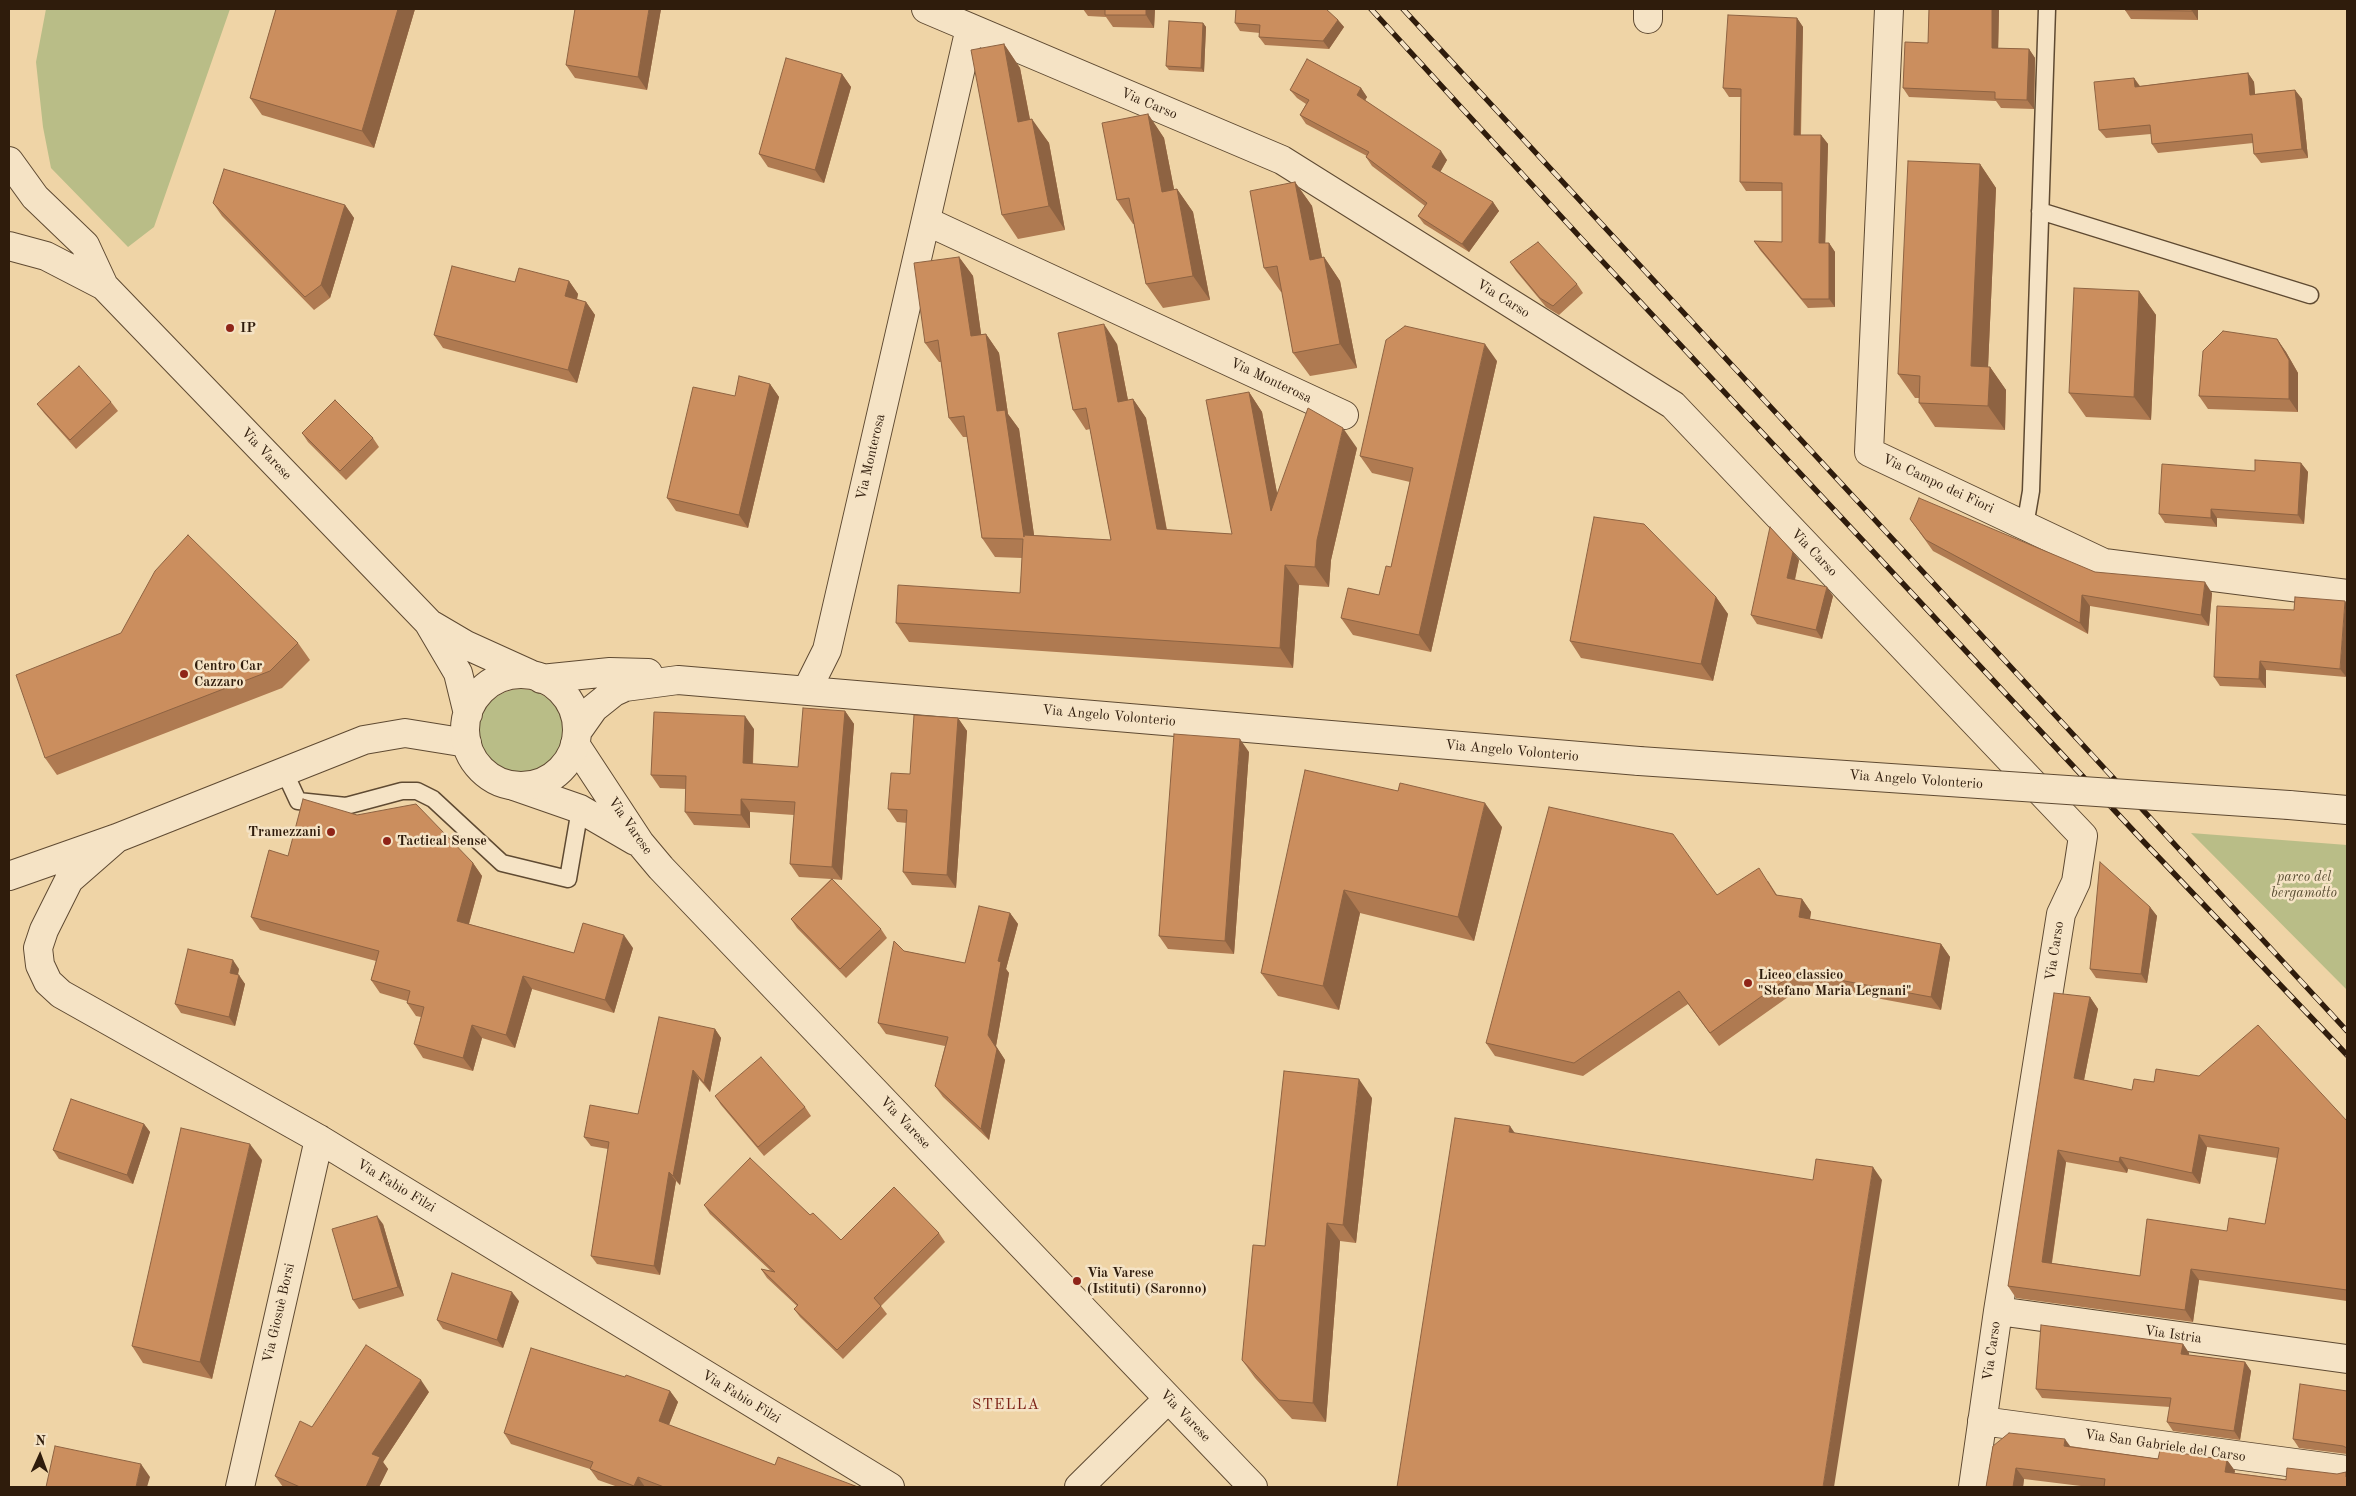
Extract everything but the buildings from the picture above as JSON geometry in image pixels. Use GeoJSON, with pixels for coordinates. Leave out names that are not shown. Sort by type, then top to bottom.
{"type":"FeatureCollection","features":[{"type":"Feature","properties":{"kind":"street","name":"Via Carso"},"geometry":{"type":"LineString","coordinates":[[926,9],[1282,160],[1673,405],[2083,836],[2076,882],[2061,914],[1998,1310],[1973,1487]]}},
{"type":"Feature","properties":{"kind":"street","name":"Via Campo dei Fiori"},"geometry":{"type":"LineString","coordinates":[[1889,9],[1869,452],[2104,563],[2347,594]]}},
{"type":"Feature","properties":{"kind":"street","name":"Via Monterosa"},"geometry":{"type":"LineString","coordinates":[[807,690],[827,650],[970,28]]}},
{"type":"Feature","properties":{"kind":"street","name":"Via Varese"},"geometry":{"type":"LineString","coordinates":[[9,161],[35,197],[85,245],[104,286]]}},
{"type":"Feature","properties":{"kind":"street","name":"Via Monterosa"},"geometry":{"type":"LineString","coordinates":[[926,221],[1344,415]]}},
{"type":"Feature","properties":{"kind":"street","name":"Via Varese"},"geometry":{"type":"LineString","coordinates":[[9,246],[46,256],[104,286],[428,622],[458,673],[468,714]]}},
{"type":"Feature","properties":{"kind":"street","name":"Via Varese"},"geometry":{"type":"LineString","coordinates":[[428,622],[474,649],[538,677]]}},
{"type":"Feature","properties":{"kind":"street","name":"Via Angelo Volonterio"},"geometry":{"type":"LineString","coordinates":[[538,677],[627,672],[654,674],[678,680],[1639,761],[2347,810]]}},
{"type":"Feature","properties":{"kind":"street"},"geometry":{"type":"LineString","coordinates":[[514,786],[532,785],[554,776],[567,762],[576,738],[575,714],[566,697],[551,683],[538,677],[517,675],[494,682],[477,696],[468,714],[465,730],[467,743],[474,761],[483,772],[500,782],[580,809],[640,843]]}},
{"type":"Feature","properties":{"kind":"street","name":"Via Angelo Volonterio"},"geometry":{"type":"LineString","coordinates":[[576,738],[594,708],[614,692],[625,686],[678,680]]}},
{"type":"Feature","properties":{"kind":"street"},"geometry":{"type":"LineString","coordinates":[[9,876],[117,838],[364,740],[398,733],[435,736],[467,743]]}},
{"type":"Feature","properties":{"kind":"street","name":"Via Varese"},"geometry":{"type":"LineString","coordinates":[[576,738],[640,843],[1253,1487]]}},
{"type":"Feature","properties":{"kind":"street","name":"Via Fabio Filzi"},"geometry":{"type":"LineString","coordinates":[[117,838],[69,880],[44,930],[38,948],[40,965],[48,982],[61,994],[319,1139],[890,1487]]}},
{"type":"Feature","properties":{"kind":"street","name":"Via Giosuè Borsi"},"geometry":{"type":"LineString","coordinates":[[240,1487],[319,1139]]}},
{"type":"Feature","properties":{"kind":"street","name":"Via Istria"},"geometry":{"type":"LineString","coordinates":[[1998,1310],[2347,1359]]}},
{"type":"Feature","properties":{"kind":"street"},"geometry":{"type":"LineString","coordinates":[[1079,1487],[1168,1399]]}},
{"type":"Feature","properties":{"kind":"street","name":"Via San Gabriele del Carso"},"geometry":{"type":"LineString","coordinates":[[1982,1421],[2347,1470]]}},
{"type":"Feature","properties":{"kind":"lane"},"geometry":{"type":"LineString","coordinates":[[2025,526],[2031,491],[2047,9]]}},
{"type":"Feature","properties":{"kind":"lane"},"geometry":{"type":"LineString","coordinates":[[2040,211],[2310,295]]}},
{"type":"Feature","properties":{"kind":"lane"},"geometry":{"type":"LineString","coordinates":[[284,771],[298,801],[346,806],[402,791],[417,791],[433,798],[502,863],[568,879],[580,809]]}},
{"type":"Feature","properties":{"kind":"green space"},"geometry":{"type":"Polygon","coordinates":[[[46,9],[230,9],[154,227],[128,247],[51,168],[43,127],[36,62],[46,9]]]}},
{"type":"Feature","properties":{"kind":"green space"},"geometry":{"type":"Polygon","coordinates":[[[521,689],[537,692],[551,701],[560,715],[563,731],[560,747],[551,761],[537,770],[521,773],[505,770],[491,761],[482,747],[479,731],[482,715],[491,701],[505,692],[521,689]]]}},
{"type":"Feature","properties":{"kind":"green space","name":"parco del bergamotto"},"geometry":{"type":"Polygon","coordinates":[[[2191,833],[2347,845],[2347,990],[2191,833]]]}},
{"type":"Feature","properties":{"kind":"railway"},"geometry":{"type":"LineString","coordinates":[[1371,9],[1590,248],[2143,841],[2347,1055]]}},
{"type":"Feature","properties":{"kind":"railway"},"geometry":{"type":"LineString","coordinates":[[1403,9],[2347,1031]]}},
{"type":"Feature","properties":{"kind":"place","name":"IP"},"geometry":{"type":"Point","coordinates":[230,328]}},
{"type":"Feature","properties":{"kind":"place","name":"Centro Car Cazzaro"},"geometry":{"type":"Point","coordinates":[184,674]}},
{"type":"Feature","properties":{"kind":"place","name":"Tramezzani"},"geometry":{"type":"Point","coordinates":[331,832]}},
{"type":"Feature","properties":{"kind":"place","name":"Tactical Sense"},"geometry":{"type":"Point","coordinates":[387,841]}},
{"type":"Feature","properties":{"kind":"place","name":"Liceo classico \"Stefano Maria Legnani\""},"geometry":{"type":"Point","coordinates":[1748,983]}},
{"type":"Feature","properties":{"kind":"place","name":"Via Varese (Istituti) (Saronno)"},"geometry":{"type":"Point","coordinates":[1077,1281]}},
{"type":"Feature","properties":{"kind":"district","name":"STELLA"},"geometry":{"type":"Point","coordinates":[1006,1405]}}]}
